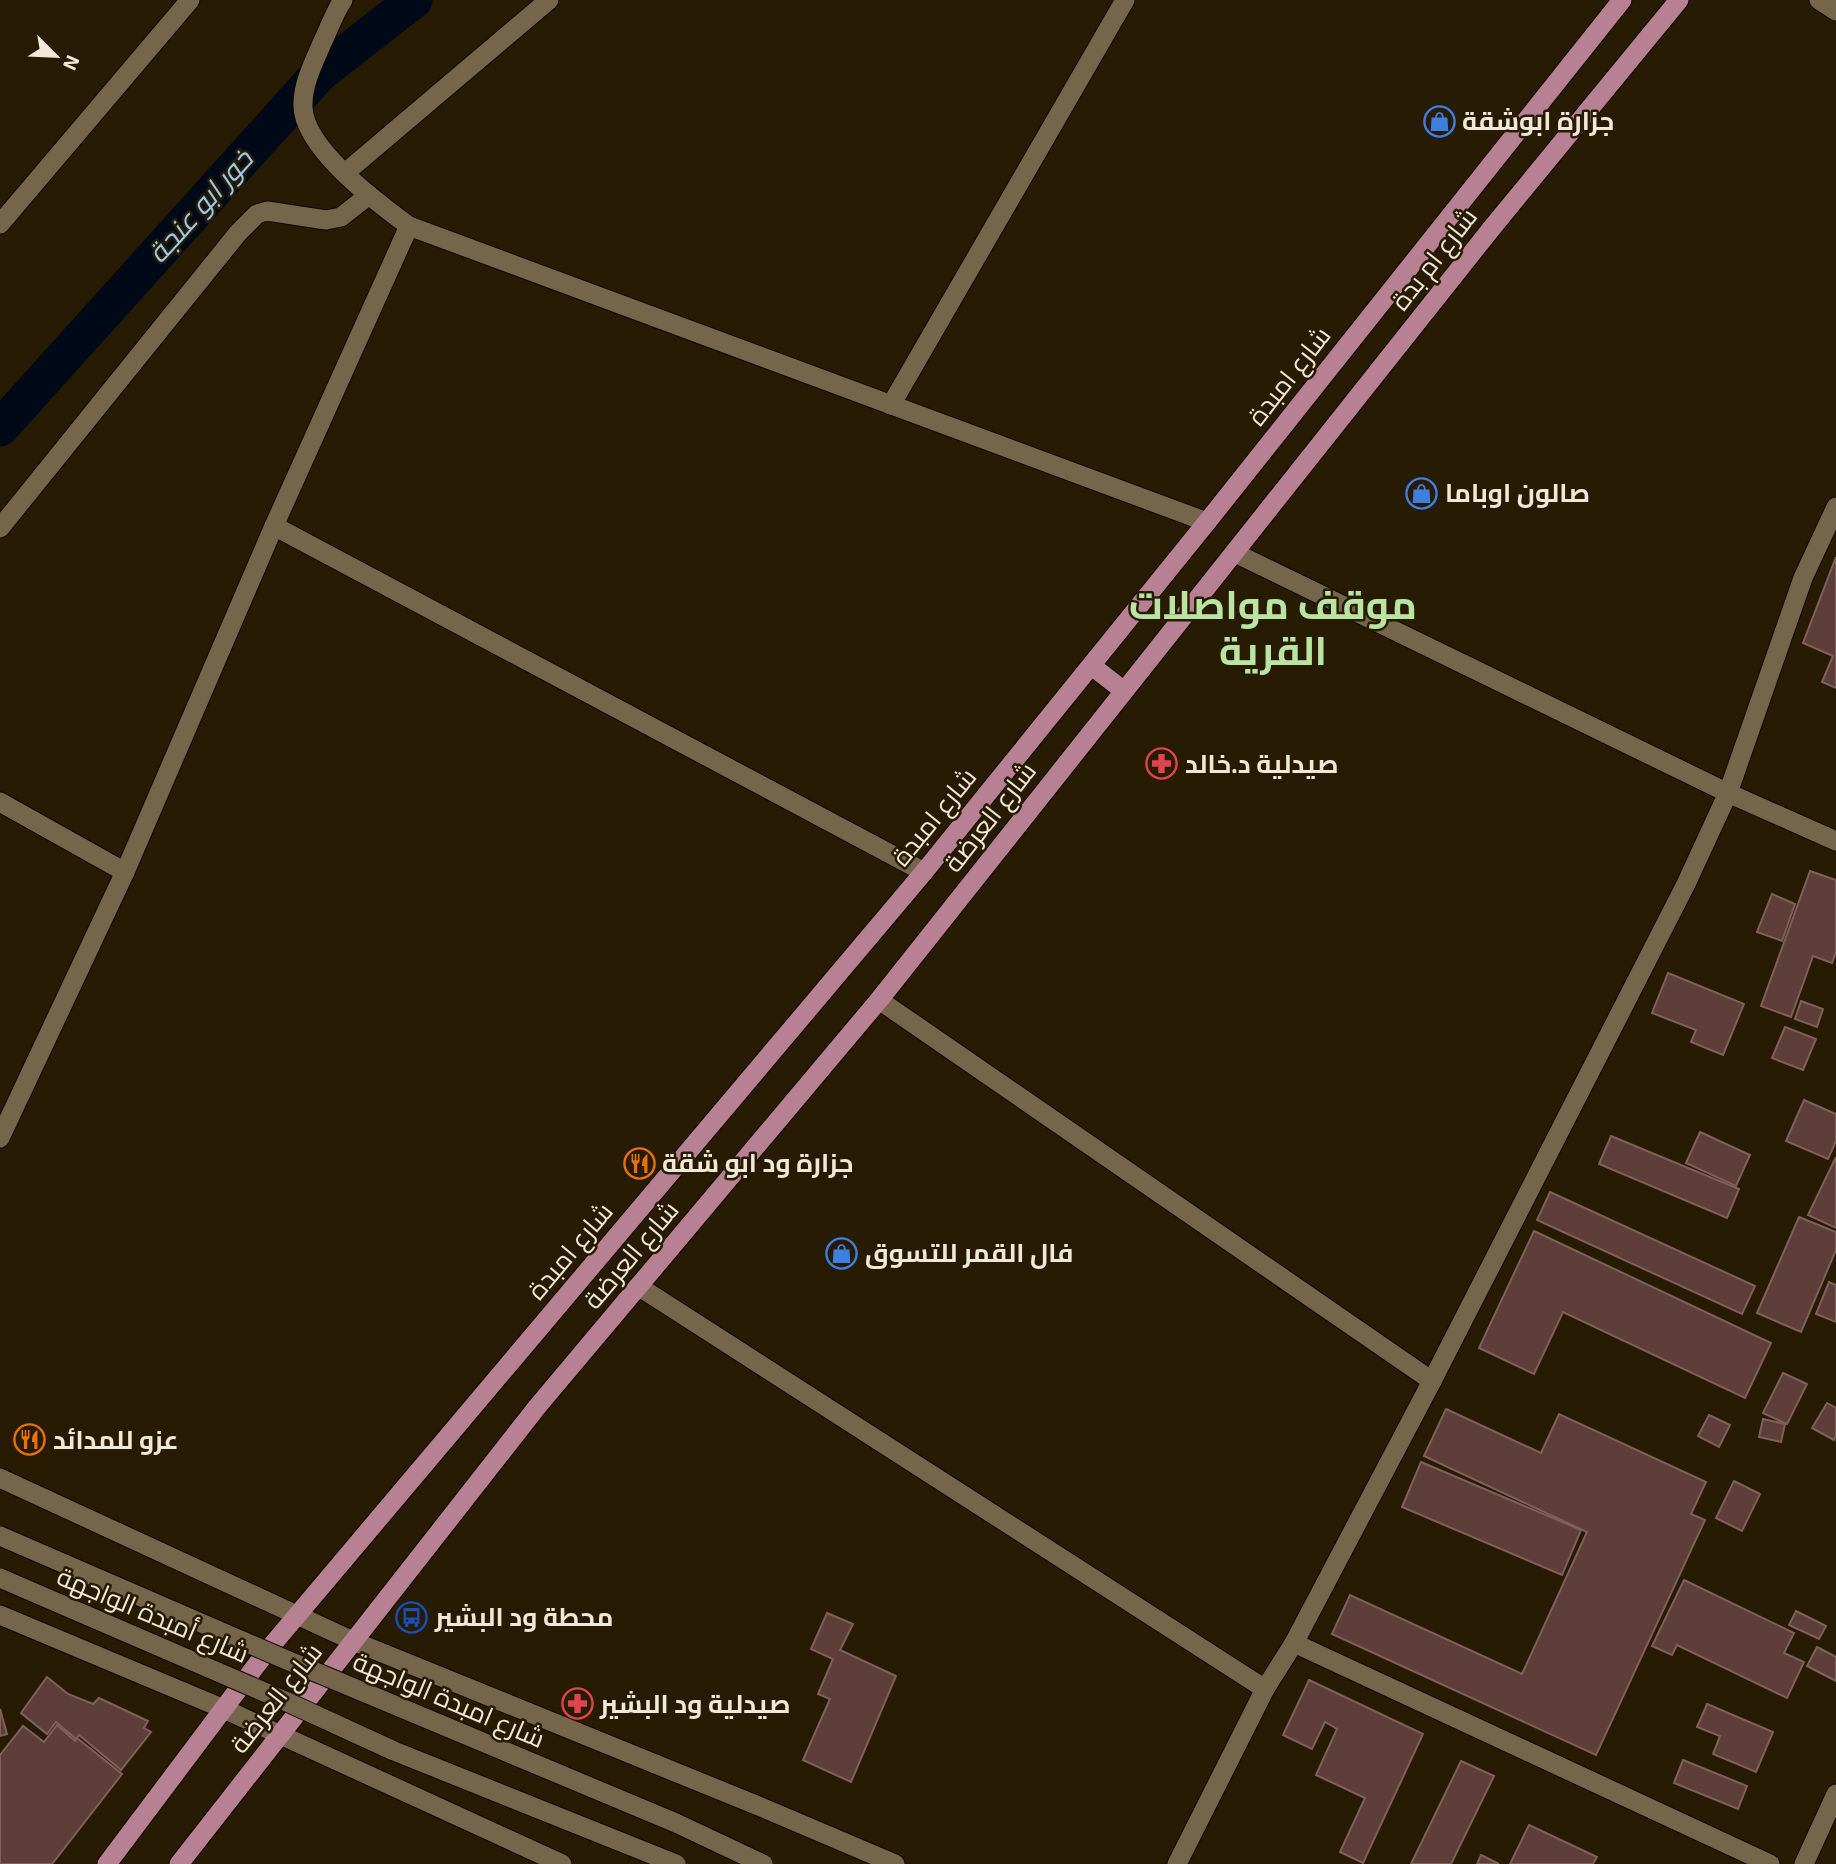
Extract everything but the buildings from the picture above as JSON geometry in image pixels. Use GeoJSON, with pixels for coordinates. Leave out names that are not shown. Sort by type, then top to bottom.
{"type":"FeatureCollection","features":[{"type":"Feature","properties":{"kind":"main road","name":"شارع امبدة"},"geometry":{"type":"LineString","coordinates":[[267,1651],[924,872],[1092,666],[1622,0]]}},
{"type":"Feature","properties":{"kind":"main road","name":"شارع ام بدة"},"geometry":{"type":"LineString","coordinates":[[1235,553],[1491,229],[1679,0]]}},
{"type":"Feature","properties":{"kind":"main road","name":"شارع العرضة"},"geometry":{"type":"LineString","coordinates":[[178,1864],[537,1408],[879,1000],[1235,553]]}},
{"type":"Feature","properties":{"kind":"main road"},"geometry":{"type":"LineString","coordinates":[[1092,666],[1124,691]]}},
{"type":"Feature","properties":{"kind":"main road","name":"شارع العرضة"},"geometry":{"type":"LineString","coordinates":[[107,1864],[267,1651]]}},
{"type":"Feature","properties":{"kind":"street"},"geometry":{"type":"LineString","coordinates":[[0,224],[190,0]]}},
{"type":"Feature","properties":{"kind":"street"},"geometry":{"type":"LineString","coordinates":[[343,0],[310,71],[302,105],[308,125],[329,159],[409,226],[1207,522]]}},
{"type":"Feature","properties":{"kind":"street"},"geometry":{"type":"LineString","coordinates":[[345,173],[549,0]]}},
{"type":"Feature","properties":{"kind":"street"},"geometry":{"type":"LineString","coordinates":[[891,405],[1125,0]]}},
{"type":"Feature","properties":{"kind":"street"},"geometry":{"type":"LineString","coordinates":[[1819,0],[1836,11]]}},
{"type":"Feature","properties":{"kind":"street"},"geometry":{"type":"LineString","coordinates":[[0,528],[238,233],[257,214],[267,211],[326,220],[341,217],[369,195]]}},
{"type":"Feature","properties":{"kind":"street"},"geometry":{"type":"LineString","coordinates":[[0,1138],[125,872],[274,526],[409,226]]}},
{"type":"Feature","properties":{"kind":"street"},"geometry":{"type":"LineString","coordinates":[[1177,1864],[1265,1689],[1294,1643],[1432,1381],[1515,1216],[1614,1030],[1686,884],[1728,793],[1804,578],[1834,516]]}},
{"type":"Feature","properties":{"kind":"street"},"geometry":{"type":"LineString","coordinates":[[274,526],[924,872]]}},
{"type":"Feature","properties":{"kind":"street"},"geometry":{"type":"LineString","coordinates":[[1235,553],[1728,793],[1836,841]]}},
{"type":"Feature","properties":{"kind":"street"},"geometry":{"type":"LineString","coordinates":[[0,802],[125,872]]}},
{"type":"Feature","properties":{"kind":"street"},"geometry":{"type":"LineString","coordinates":[[879,1000],[1432,1381]]}},
{"type":"Feature","properties":{"kind":"street"},"geometry":{"type":"LineString","coordinates":[[638,1286],[1265,1689]]}},
{"type":"Feature","properties":{"kind":"street"},"geometry":{"type":"LineString","coordinates":[[0,1478],[353,1642],[748,1801],[895,1864]]}},
{"type":"Feature","properties":{"kind":"street","name":"شارع امبدة الواجهة"},"geometry":{"type":"LineString","coordinates":[[0,1536],[294,1664],[676,1823],[763,1864]]}},
{"type":"Feature","properties":{"kind":"street","name":"شارع أمبدة الواجهة"},"geometry":{"type":"LineString","coordinates":[[0,1578],[394,1751],[676,1864]]}},
{"type":"Feature","properties":{"kind":"street"},"geometry":{"type":"LineString","coordinates":[[0,1615],[224,1709],[562,1864]]}},
{"type":"Feature","properties":{"kind":"street"},"geometry":{"type":"LineString","coordinates":[[1294,1643],[1770,1864]]}},
{"type":"Feature","properties":{"kind":"street"},"geometry":{"type":"LineString","coordinates":[[1804,1864],[1836,1794]]}},
{"type":"Feature","properties":{"kind":"waterway","name":"خور ابو عنجة"},"geometry":{"type":"LineString","coordinates":[[0,428],[319,74],[414,0]]}},
{"type":"Feature","properties":{"kind":"place","name":"جزارة ابوشقة"},"geometry":{"type":"Point","coordinates":[1439,121]}},
{"type":"Feature","properties":{"kind":"place","name":"صالون اوباما"},"geometry":{"type":"Point","coordinates":[1422,493]}},
{"type":"Feature","properties":{"kind":"place","name":"صيدلية د.خالد"},"geometry":{"type":"Point","coordinates":[1162,764]}},
{"type":"Feature","properties":{"kind":"place","name":"جزارة ود ابو شقة"},"geometry":{"type":"Point","coordinates":[639,1163]}},
{"type":"Feature","properties":{"kind":"place","name":"فال القمر للتسوق"},"geometry":{"type":"Point","coordinates":[842,1253]}},
{"type":"Feature","properties":{"kind":"place","name":"عزو للمدائد"},"geometry":{"type":"Point","coordinates":[30,1440]}},
{"type":"Feature","properties":{"kind":"place","name":"محطة ود البشير"},"geometry":{"type":"Point","coordinates":[412,1617]}},
{"type":"Feature","properties":{"kind":"place","name":"صيدلية ود البشير"},"geometry":{"type":"Point","coordinates":[577,1704]}},
{"type":"Feature","properties":{"kind":"district","name":"موقف مواصلات القرية"},"geometry":{"type":"Point","coordinates":[1273,628]}}]}
